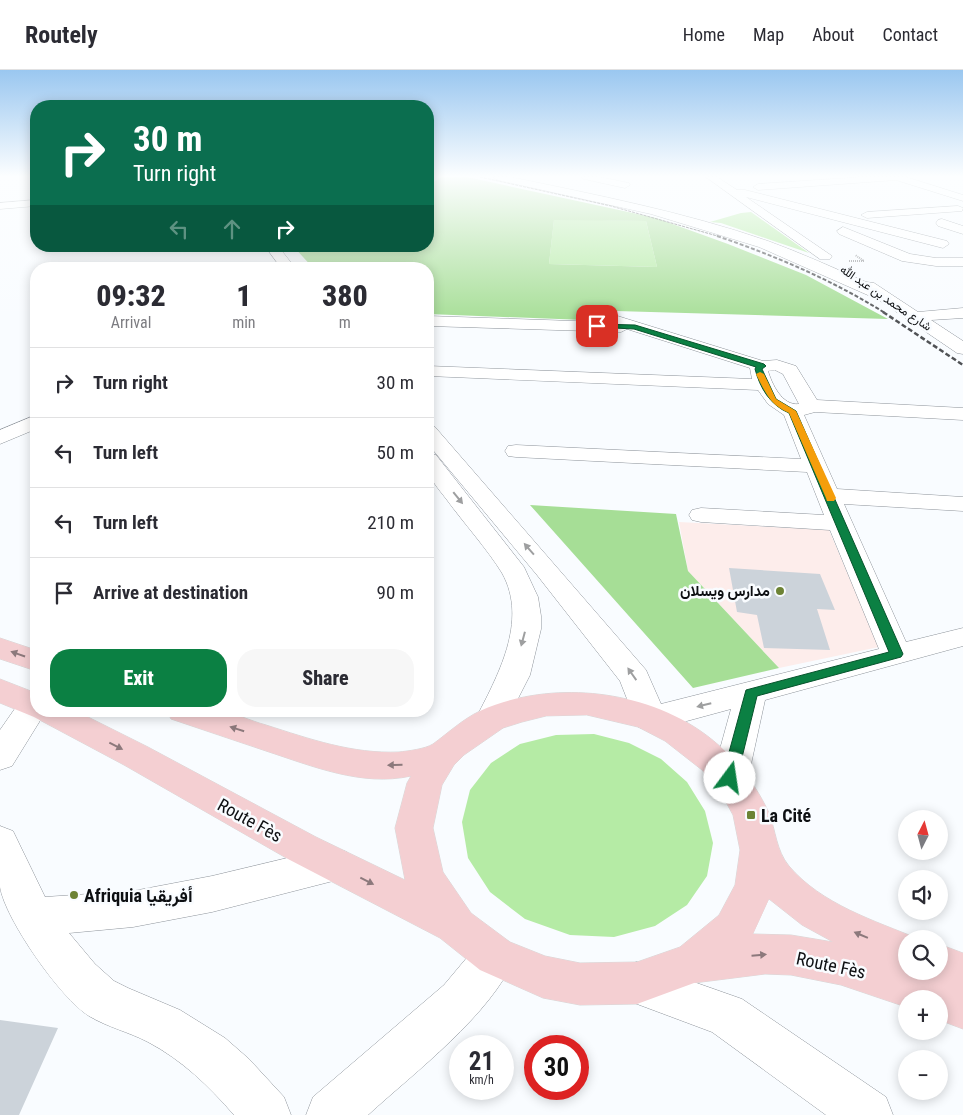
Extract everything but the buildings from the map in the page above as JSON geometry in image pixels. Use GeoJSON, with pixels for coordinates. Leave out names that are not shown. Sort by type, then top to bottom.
{"type":"FeatureCollection","features":[{"type":"Feature","properties":{"kind":"main road"},"geometry":{"type":"LineString","coordinates":[[0,648],[30,659]]}},
{"type":"Feature","properties":{"kind":"main road","name":"Route Fès"},"geometry":{"type":"LineString","coordinates":[[0,690],[30,703]]}},
{"type":"Feature","properties":{"kind":"main road","name":"Route Fès"},"geometry":{"type":"LineString","coordinates":[[456,926],[424,878],[414,828],[425,783],[442,756],[452,746],[491,720],[518,711],[546,705],[587,704],[650,719],[677,732],[714,760],[730,778],[751,815],[758,850],[756,886],[734,929],[694,963]]}},
{"type":"Feature","properties":{"kind":"main road","name":"Route Fès"},"geometry":{"type":"LineString","coordinates":[[59,717],[136,756],[333,864],[456,926],[495,956],[543,977],[580,984],[637,983],[694,963],[765,954],[817,959],[876,974],[963,1007]]}},
{"type":"Feature","properties":{"kind":"main road","name":"Route Fès"},"geometry":{"type":"LineString","coordinates":[[202,717],[324,757],[360,765],[400,765],[442,756]]}},
{"type":"Feature","properties":{"kind":"main road","name":"Route Fès"},"geometry":{"type":"LineString","coordinates":[[758,850],[774,878],[792,896],[844,928],[898,951]]}},
{"type":"Feature","properties":{"kind":"main road"},"geometry":{"type":"LineString","coordinates":[[948,968],[963,974]]}},
{"type":"Feature","properties":{"kind":"street"},"geometry":{"type":"LineString","coordinates":[[707,226],[748,238],[813,263],[883,296]]}},
{"type":"Feature","properties":{"kind":"street","name":"شارع محمد بن عبد الله"},"geometry":{"type":"LineString","coordinates":[[782,226],[963,349]]}},
{"type":"Feature","properties":{"kind":"street"},"geometry":{"type":"LineString","coordinates":[[838,226],[873,244],[907,258],[963,262]]}},
{"type":"Feature","properties":{"kind":"street"},"geometry":{"type":"LineString","coordinates":[[889,251],[944,245],[890,226]]}},
{"type":"Feature","properties":{"kind":"street"},"geometry":{"type":"LineString","coordinates":[[811,247],[873,244],[917,236],[963,235]]}},
{"type":"Feature","properties":{"kind":"street"},"geometry":{"type":"LineString","coordinates":[[276,252],[284,262]]}},
{"type":"Feature","properties":{"kind":"street"},"geometry":{"type":"LineString","coordinates":[[914,316],[963,313]]}},
{"type":"Feature","properties":{"kind":"street"},"geometry":{"type":"LineString","coordinates":[[598,315],[635,327],[763,376],[773,400],[783,408],[963,414]]}},
{"type":"Feature","properties":{"kind":"street"},"geometry":{"type":"LineString","coordinates":[[434,320],[635,327]]}},
{"type":"Feature","properties":{"kind":"street"},"geometry":{"type":"LineString","coordinates":[[434,372],[763,376],[777,366],[790,370],[817,466],[896,654]]}},
{"type":"Feature","properties":{"kind":"street"},"geometry":{"type":"LineString","coordinates":[[0,438],[30,424]]}},
{"type":"Feature","properties":{"kind":"street"},"geometry":{"type":"LineString","coordinates":[[434,438],[546,569],[635,678],[650,719],[963,637]]}},
{"type":"Feature","properties":{"kind":"street"},"geometry":{"type":"LineString","coordinates":[[516,451],[817,466]]}},
{"type":"Feature","properties":{"kind":"street"},"geometry":{"type":"LineString","coordinates":[[434,468],[515,573],[524,596],[527,616],[526,629],[514,675],[491,720]]}},
{"type":"Feature","properties":{"kind":"street"},"geometry":{"type":"LineString","coordinates":[[830,496],[963,504]]}},
{"type":"Feature","properties":{"kind":"street"},"geometry":{"type":"LineString","coordinates":[[701,515],[840,523]]}},
{"type":"Feature","properties":{"kind":"street"},"geometry":{"type":"LineString","coordinates":[[730,778],[751,693]]}},
{"type":"Feature","properties":{"kind":"street"},"geometry":{"type":"LineString","coordinates":[[0,757],[31,717]]}},
{"type":"Feature","properties":{"kind":"street"},"geometry":{"type":"LineString","coordinates":[[0,842],[33,917],[73,972],[100,998],[165,1026],[201,1047],[226,1069],[266,1115]]}},
{"type":"Feature","properties":{"kind":"street"},"geometry":{"type":"LineString","coordinates":[[33,917],[133,909],[212,894],[333,864]]}},
{"type":"Feature","properties":{"kind":"street"},"geometry":{"type":"LineString","coordinates":[[331,1115],[460,1001],[495,956]]}},
{"type":"Feature","properties":{"kind":"street"},"geometry":{"type":"LineString","coordinates":[[637,983],[726,1014],[868,1115]]}},
{"type":"Feature","properties":{"kind":"path"},"geometry":{"type":"LineString","coordinates":[[833,262],[864,261],[838,246]]}},
{"type":"Feature","properties":{"kind":"shaded area"},"geometry":{"type":"Polygon","coordinates":[[[679,522],[829,530],[879,647],[779,668],[688,571],[679,522]]]}},
{"type":"Feature","properties":{"kind":"green space"},"geometry":{"type":"Polygon","coordinates":[[[434,226],[553,226],[549,264],[657,267],[647,226],[678,226],[806,275],[888,319],[581,310],[584,320],[434,314],[434,262],[308,262],[298,252],[434,252],[434,226]]]}},
{"type":"Feature","properties":{"kind":"green space"},"geometry":{"type":"Polygon","coordinates":[[[553,226],[647,226],[657,267],[549,264],[553,226]]]}},
{"type":"Feature","properties":{"kind":"green space"},"geometry":{"type":"Polygon","coordinates":[[[729,226],[770,226],[809,253],[729,226]]]}},
{"type":"Feature","properties":{"kind":"green space"},"geometry":{"type":"Polygon","coordinates":[[[530,505],[676,514],[688,571],[779,668],[693,688],[530,505]]]}},
{"type":"Feature","properties":{"kind":"green space"},"geometry":{"type":"Polygon","coordinates":[[[594,734],[629,743],[661,759],[687,782],[705,811],[713,843],[707,876],[687,905],[655,926],[614,937],[570,935],[525,919],[490,892],[468,858],[462,822],[470,790],[491,763],[520,744],[556,735],[594,734]]]}},
{"type":"Feature","properties":{"kind":"railway"},"geometry":{"type":"LineString","coordinates":[[681,226],[721,237]]}},
{"type":"Feature","properties":{"kind":"railway"},"geometry":{"type":"LineString","coordinates":[[717,236],[803,270],[845,290],[885,313]]}},
{"type":"Feature","properties":{"kind":"railway"},"geometry":{"type":"LineString","coordinates":[[883,312],[963,365]]}},
{"type":"Feature","properties":{"kind":"slow traffic"},"geometry":{"type":"LineString","coordinates":[[760,374],[764,386],[773,400],[783,408],[792,411],[831,498]]}},
{"type":"Feature","properties":{"kind":"place","name":"مدارس ويسلان"},"geometry":{"type":"Point","coordinates":[780,591]}},
{"type":"Feature","properties":{"kind":"place","name":"La Cité"},"geometry":{"type":"Point","coordinates":[751,815]}},
{"type":"Feature","properties":{"kind":"place","name":"Afriquia أفريقيا"},"geometry":{"type":"Point","coordinates":[74,895]}},
{"type":"Feature","properties":{"kind":"route"},"geometry":{"type":"LineString","coordinates":[[597,326],[635,327],[762,366],[758,369],[764,386],[773,400],[783,408],[792,411],[896,654],[751,693],[730,778]]}}]}
